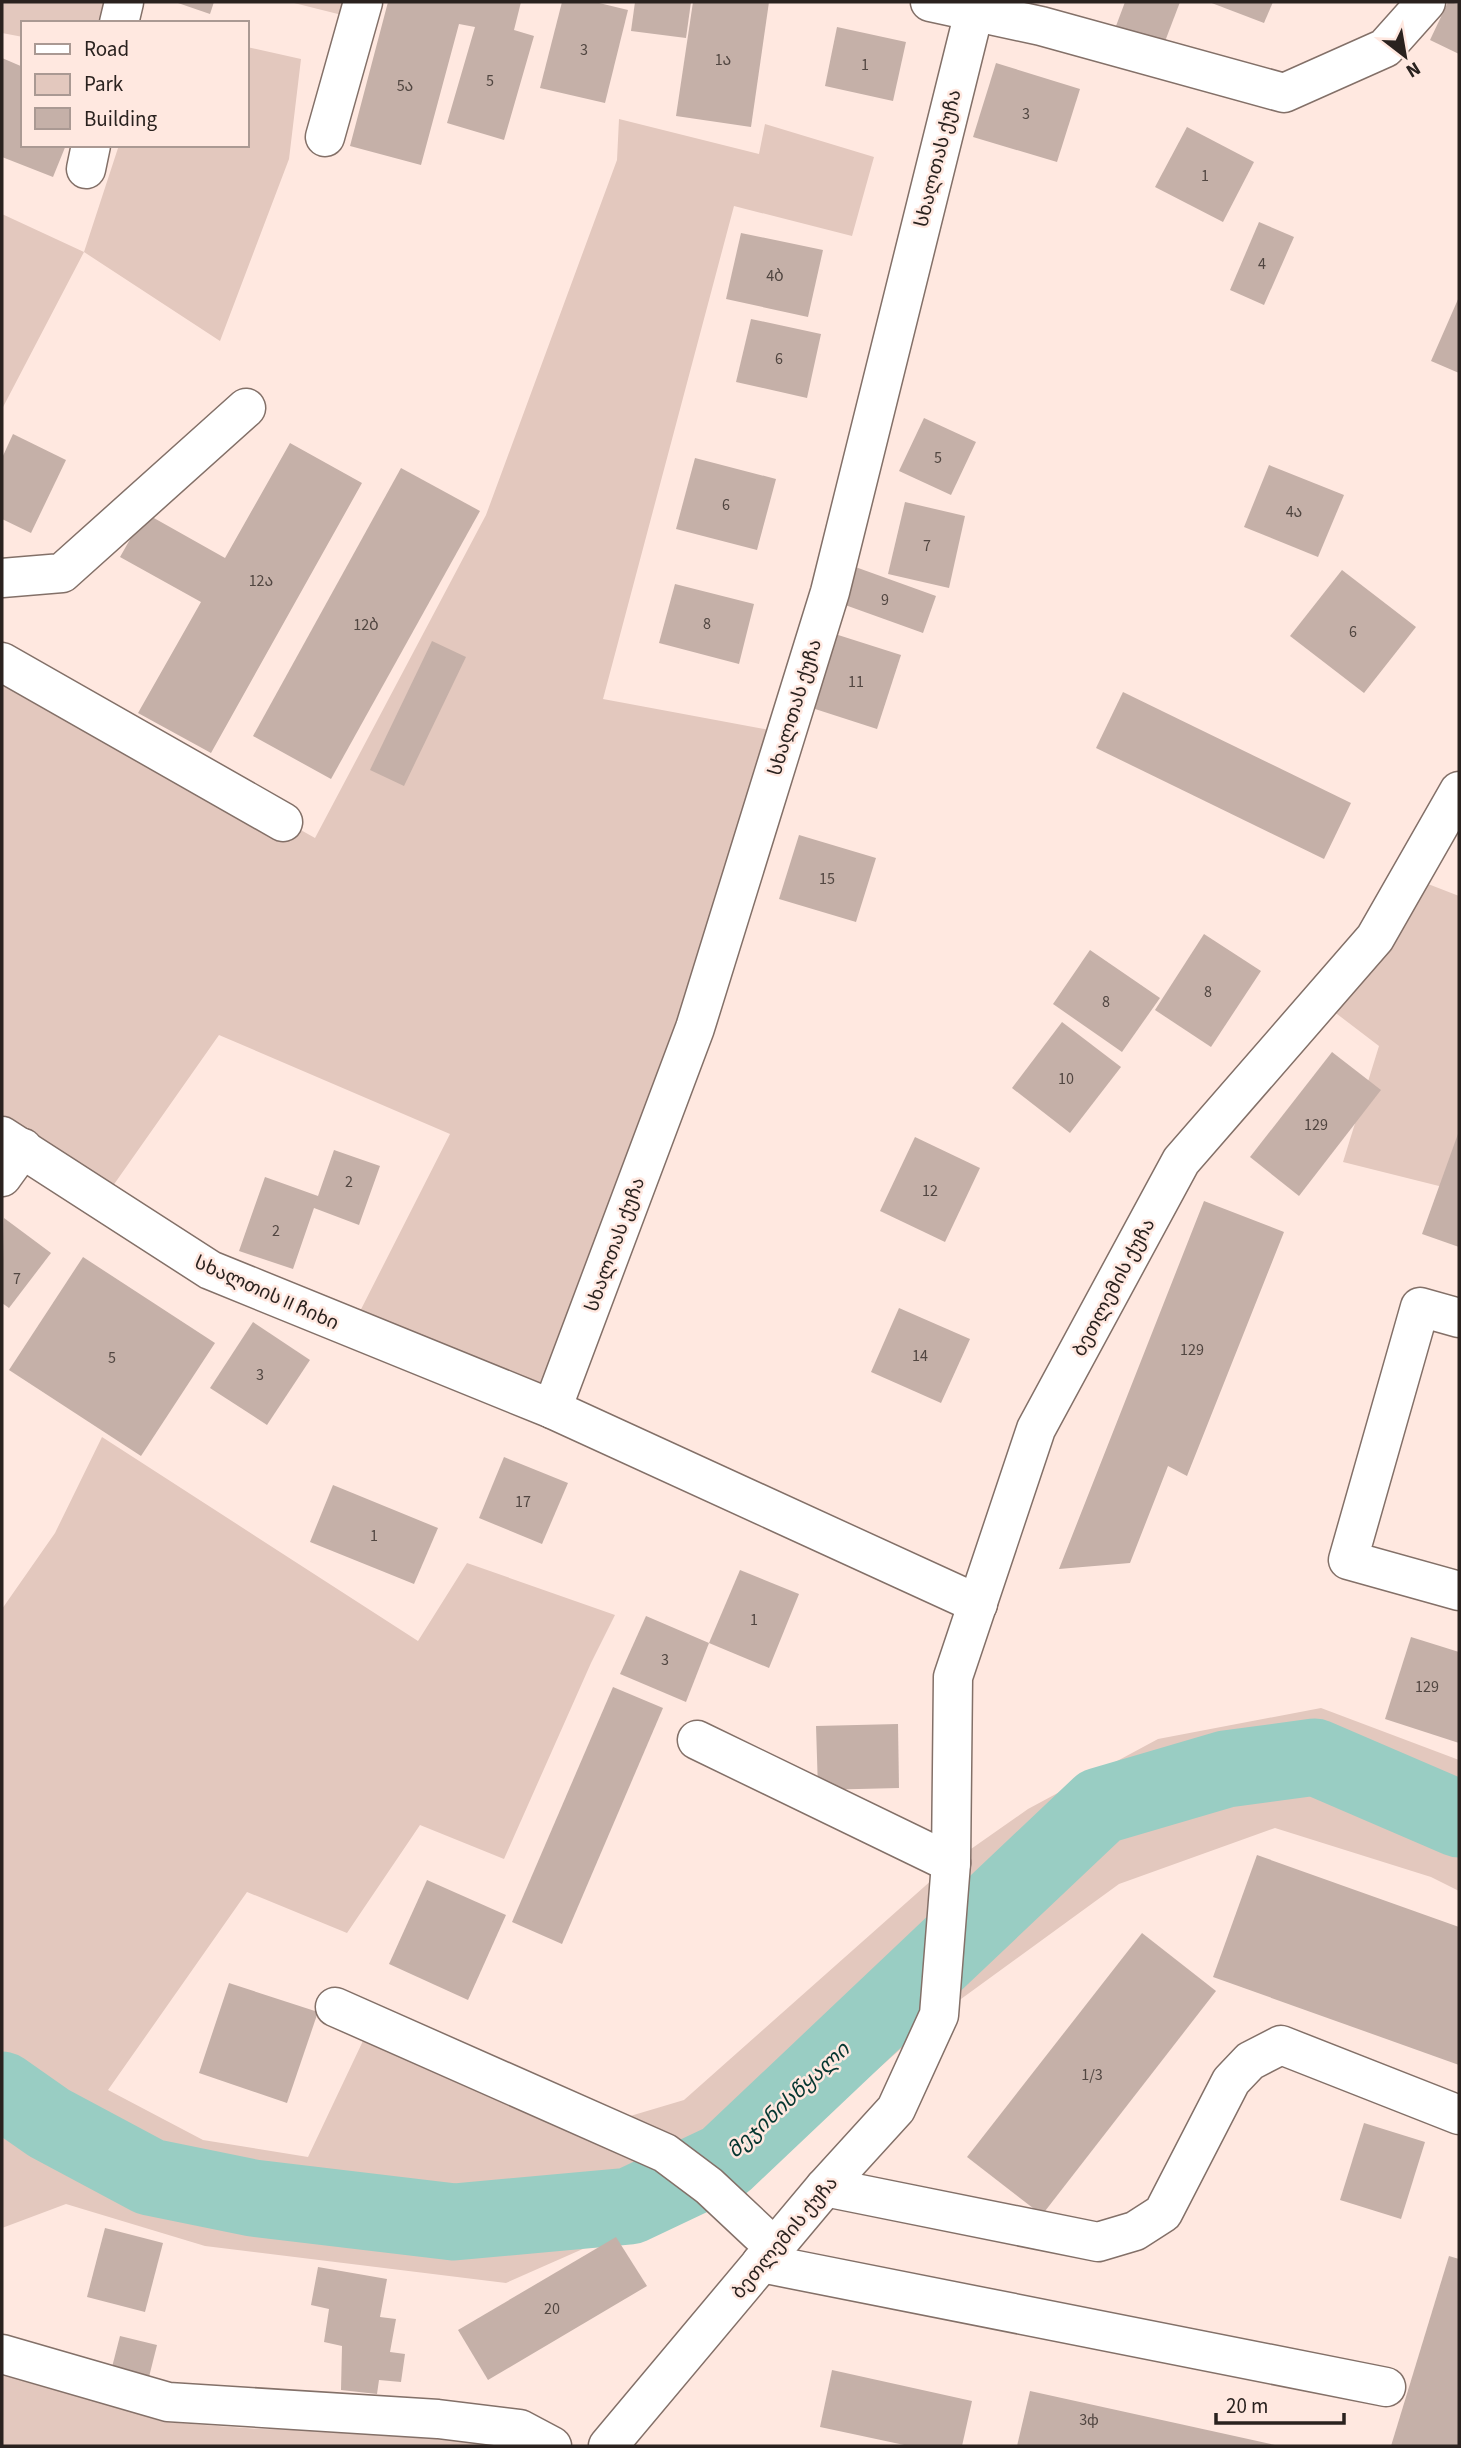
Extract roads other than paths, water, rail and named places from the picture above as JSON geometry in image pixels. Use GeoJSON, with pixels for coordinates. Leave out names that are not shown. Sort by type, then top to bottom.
{"type":"FeatureCollection","features":[{"type":"Feature","properties":{"kind":"street"},"geometry":{"type":"LineString","coordinates":[[119,21],[124,2]]}},
{"type":"Feature","properties":{"kind":"street"},"geometry":{"type":"LineString","coordinates":[[325,137],[363,2]]}},
{"type":"Feature","properties":{"kind":"street"},"geometry":{"type":"LineString","coordinates":[[930,2],[1041,26],[1284,93],[1385,48],[1426,2]]}},
{"type":"Feature","properties":{"kind":"street","name":"სხალთას ქუჩა"},"geometry":{"type":"LineString","coordinates":[[552,1409],[695,1028],[830,592],[974,12]]}},
{"type":"Feature","properties":{"kind":"street"},"geometry":{"type":"LineString","coordinates":[[2,578],[62,573],[246,408]]}},
{"type":"Feature","properties":{"kind":"street"},"geometry":{"type":"LineString","coordinates":[[2,662],[283,822]]}},
{"type":"Feature","properties":{"kind":"street","name":"ბეთლემის ქუჩა"},"geometry":{"type":"LineString","coordinates":[[624,2440],[768,2255],[896,2109],[939,2015],[951,1863],[953,1677],[1037,1429],[1181,1161],[1376,938],[1459,791]]}},
{"type":"Feature","properties":{"kind":"street","name":"სხალთის II ჩიხი"},"geometry":{"type":"LineString","coordinates":[[9,1154],[210,1270],[552,1409]]}},
{"type":"Feature","properties":{"kind":"street"},"geometry":{"type":"LineString","coordinates":[[1459,1318],[1420,1307],[1348,1560],[1459,1591]]}},
{"type":"Feature","properties":{"kind":"street"},"geometry":{"type":"LineString","coordinates":[[552,1409],[978,1604]]}},
{"type":"Feature","properties":{"kind":"street"},"geometry":{"type":"LineString","coordinates":[[697,1740],[951,1863]]}},
{"type":"Feature","properties":{"kind":"street"},"geometry":{"type":"LineString","coordinates":[[335,2007],[665,2153],[709,2186],[768,2255],[1386,2388]]}},
{"type":"Feature","properties":{"kind":"street"},"geometry":{"type":"LineString","coordinates":[[825,2187],[1098,2242],[1135,2231],[1163,2213],[1231,2081],[1250,2061],[1281,2045],[1459,2115]]}},
{"type":"Feature","properties":{"kind":"street"},"geometry":{"type":"LineString","coordinates":[[2,2354],[168,2402],[438,2419],[520,2429],[552,2446]]}},
{"type":"Feature","properties":{"kind":"waterway","name":"მეჯინისწყალი"},"geometry":{"type":"LineString","coordinates":[[2,2090],[49,2123],[150,2177],[253,2198],[454,2222],[630,2206],[725,2161],[1100,1806],[1226,1769],[1315,1757],[1459,1819]]}}]}
